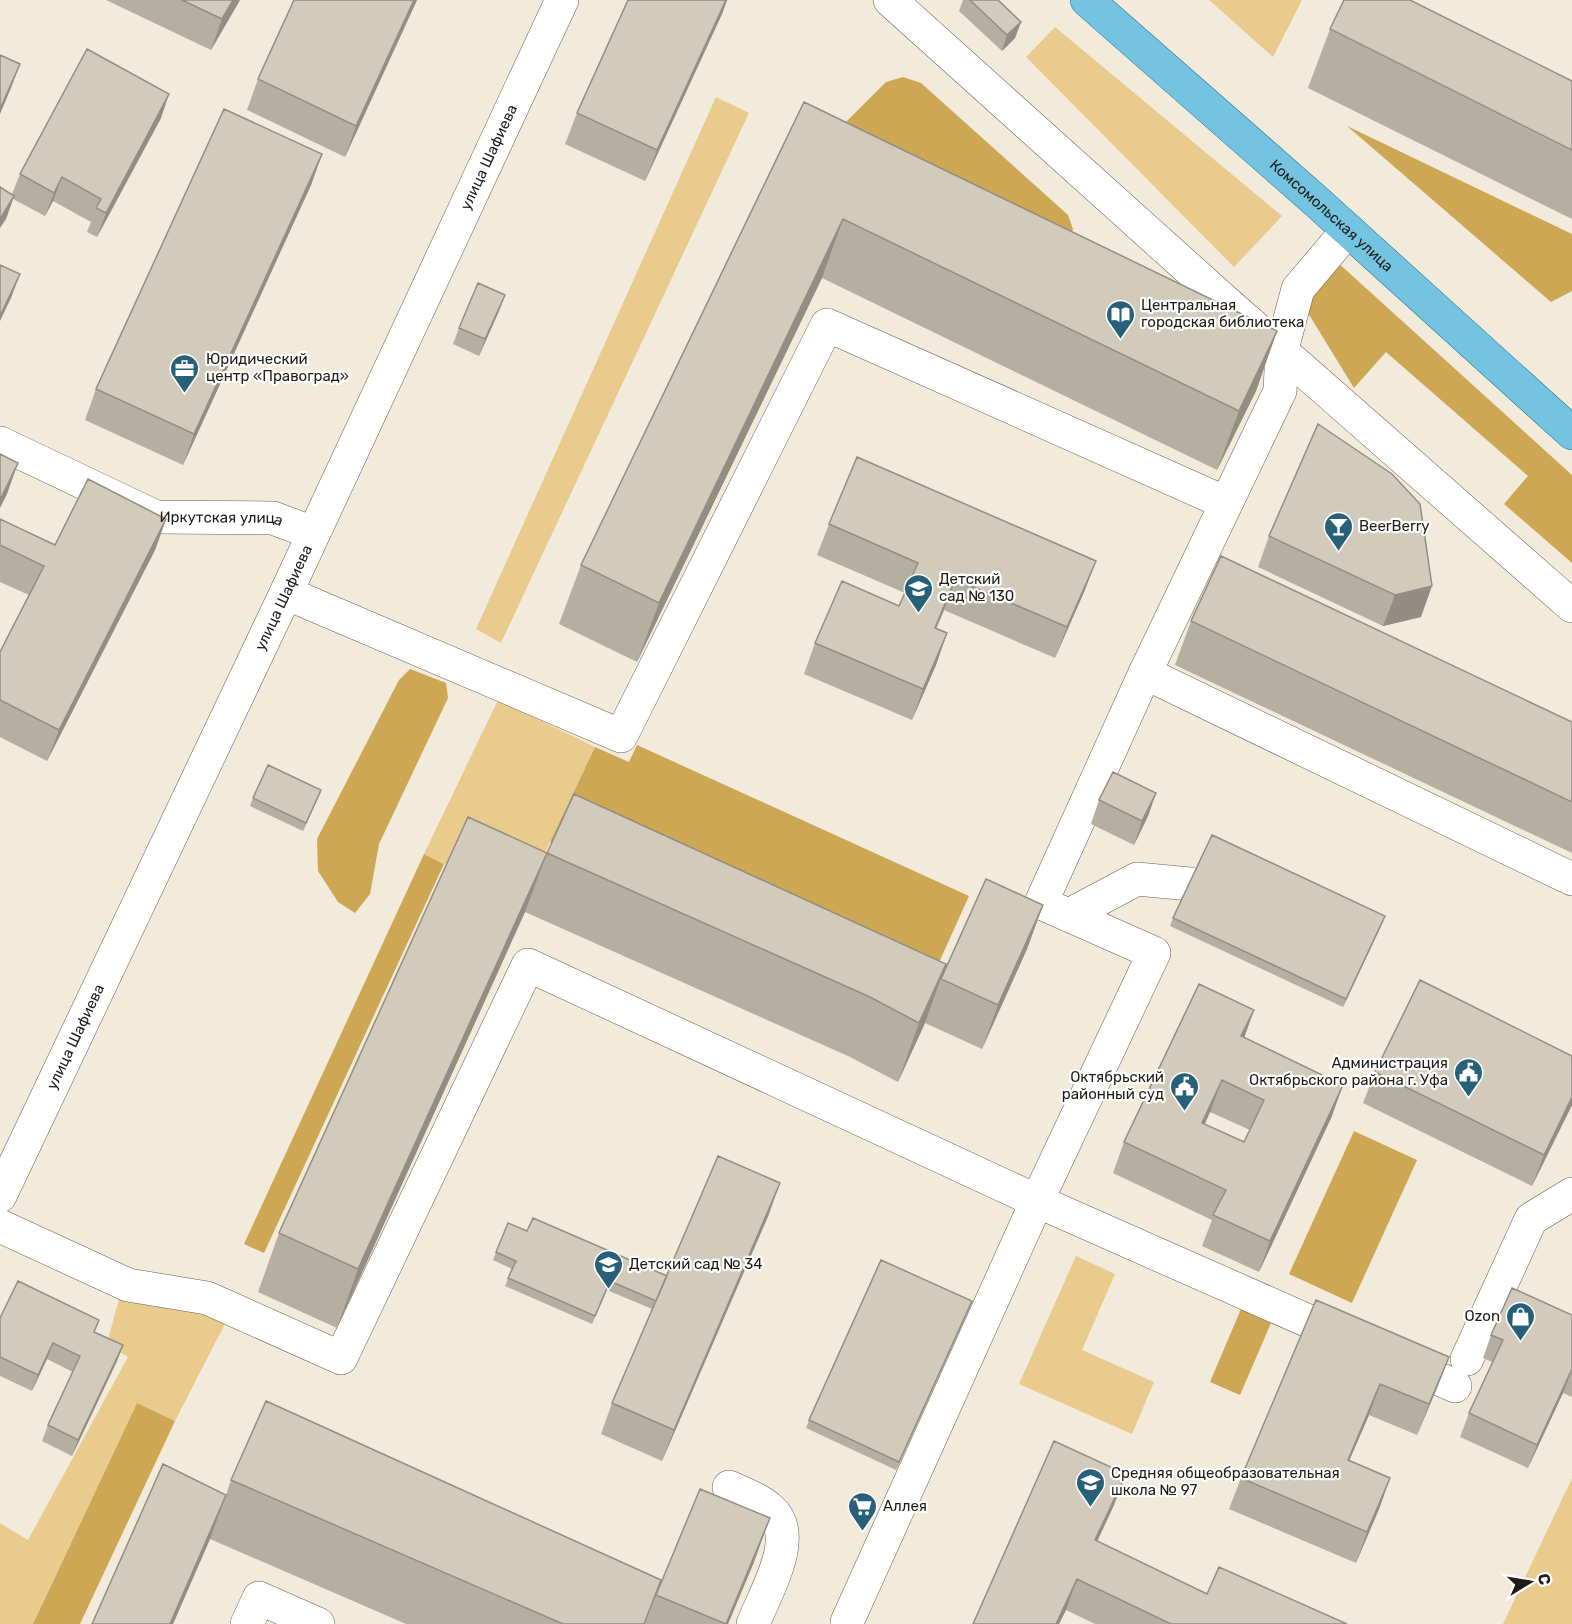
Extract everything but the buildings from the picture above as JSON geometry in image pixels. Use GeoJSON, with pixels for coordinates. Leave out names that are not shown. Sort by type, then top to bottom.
{"type":"FeatureCollection","features":[{"type":"Feature","properties":{"kind":"main road","name":"Комсомольская улица"},"geometry":{"type":"LineString","coordinates":[[1087,0],[1348,230],[1572,433]]}},
{"type":"Feature","properties":{"kind":"street","name":"улица Шафиева"},"geometry":{"type":"LineString","coordinates":[[0,1196],[286,593],[562,0]]}},
{"type":"Feature","properties":{"kind":"street"},"geometry":{"type":"LineString","coordinates":[[890,0],[1220,297],[1282,349],[1572,606]]}},
{"type":"Feature","properties":{"kind":"street"},"geometry":{"type":"LineString","coordinates":[[847,1622],[1037,1201],[1154,953],[1041,903],[1145,673],[1280,391],[1282,349],[1298,289],[1348,230]]}},
{"type":"Feature","properties":{"kind":"street"},"geometry":{"type":"LineString","coordinates":[[286,593],[621,736],[827,325],[1226,503]]}},
{"type":"Feature","properties":{"kind":"street","name":"Иркутская улица"},"geometry":{"type":"LineString","coordinates":[[0,442],[156,517],[273,518],[313,534]]}},
{"type":"Feature","properties":{"kind":"street"},"geometry":{"type":"LineString","coordinates":[[1145,673],[1572,879]]}},
{"type":"Feature","properties":{"kind":"street"},"geometry":{"type":"LineString","coordinates":[[1069,915],[1137,879],[1190,884]]}},
{"type":"Feature","properties":{"kind":"street"},"geometry":{"type":"LineString","coordinates":[[0,1226],[128,1285],[207,1298],[341,1358],[528,965],[1037,1201],[1461,1372],[1531,1219],[1572,1194]]}},
{"type":"Feature","properties":{"kind":"street"},"geometry":{"type":"LineString","coordinates":[[729,1487],[769,1508],[779,1519],[783,1532],[783,1550],[753,1624]]}},
{"type":"Feature","properties":{"kind":"street"},"geometry":{"type":"LineString","coordinates":[[247,1624],[259,1598],[318,1624]]}},
{"type":"Feature","properties":{"kind":"shaded area"},"geometry":{"type":"Polygon","coordinates":[[[1209,0],[1302,0],[1273,57],[1209,0]]]}},
{"type":"Feature","properties":{"kind":"shaded area"},"geometry":{"type":"Polygon","coordinates":[[[1055,27],[1282,216],[1234,267],[1026,57],[1055,27]]]}},
{"type":"Feature","properties":{"kind":"shaded area"},"geometry":{"type":"Polygon","coordinates":[[[903,77],[921,83],[1068,215],[1073,229],[1063,252],[836,132],[886,82],[903,77]]]}},
{"type":"Feature","properties":{"kind":"shaded area"},"geometry":{"type":"Polygon","coordinates":[[[716,97],[749,113],[501,643],[476,629],[716,97]]]}},
{"type":"Feature","properties":{"kind":"shaded area"},"geometry":{"type":"Polygon","coordinates":[[[1347,126],[1572,234],[1572,291],[1551,302],[1347,126]]]}},
{"type":"Feature","properties":{"kind":"shaded area"},"geometry":{"type":"Polygon","coordinates":[[[1336,261],[1572,475],[1572,563],[1504,504],[1528,476],[1386,352],[1354,388],[1305,308],[1336,261]]]}},
{"type":"Feature","properties":{"kind":"shaded area"},"geometry":{"type":"Polygon","coordinates":[[[410,669],[446,683],[448,698],[379,844],[370,894],[355,913],[338,902],[318,871],[317,839],[399,680],[410,669]]]}},
{"type":"Feature","properties":{"kind":"shaded area"},"geometry":{"type":"Polygon","coordinates":[[[498,700],[595,747],[522,901],[424,854],[498,700]]]}},
{"type":"Feature","properties":{"kind":"shaded area"},"geometry":{"type":"Polygon","coordinates":[[[637,745],[969,896],[918,1009],[550,842],[595,747],[629,762],[637,745]]]}},
{"type":"Feature","properties":{"kind":"shaded area"},"geometry":{"type":"Polygon","coordinates":[[[424,854],[444,864],[264,1253],[244,1244],[424,854]]]}},
{"type":"Feature","properties":{"kind":"shaded area"},"geometry":{"type":"Polygon","coordinates":[[[1354,1131],[1417,1160],[1352,1303],[1289,1274],[1354,1131]]]}},
{"type":"Feature","properties":{"kind":"shaded area"},"geometry":{"type":"Polygon","coordinates":[[[1076,1256],[1115,1274],[1082,1350],[1154,1382],[1132,1434],[1019,1384],[1076,1256]]]}},
{"type":"Feature","properties":{"kind":"shaded area"},"geometry":{"type":"Polygon","coordinates":[[[121,1291],[229,1316],[175,1421],[137,1403],[33,1624],[0,1624],[0,1523],[28,1540],[128,1357],[107,1344],[121,1291]]]}},
{"type":"Feature","properties":{"kind":"shaded area"},"geometry":{"type":"Polygon","coordinates":[[[1241,1309],[1271,1323],[1240,1395],[1210,1382],[1241,1309]]]}},
{"type":"Feature","properties":{"kind":"shaded area"},"geometry":{"type":"Polygon","coordinates":[[[137,1403],[175,1421],[80,1624],[33,1624],[137,1403]]]}},
{"type":"Feature","properties":{"kind":"shaded area"},"geometry":{"type":"Polygon","coordinates":[[[1572,1478],[1572,1624],[1503,1624],[1572,1478]]]}},
{"type":"Feature","properties":{"kind":"place","name":"Центральная городская библиотека"},"geometry":{"type":"Point","coordinates":[1120,340]}},
{"type":"Feature","properties":{"kind":"place","name":"Юридический центр «Правоград»"},"geometry":{"type":"Point","coordinates":[185,394]}},
{"type":"Feature","properties":{"kind":"place","name":"BeerBerry"},"geometry":{"type":"Point","coordinates":[1338,552]}},
{"type":"Feature","properties":{"kind":"place","name":"Детский сад № 130"},"geometry":{"type":"Point","coordinates":[918,614]}},
{"type":"Feature","properties":{"kind":"place","name":"Администрация Октябрьского района г. Уфа"},"geometry":{"type":"Point","coordinates":[1469,1098]}},
{"type":"Feature","properties":{"kind":"place","name":"Октябрьский районный суд"},"geometry":{"type":"Point","coordinates":[1185,1112]}},
{"type":"Feature","properties":{"kind":"place","name":"Детский сад № 34"},"geometry":{"type":"Point","coordinates":[608,1290]}},
{"type":"Feature","properties":{"kind":"place","name":"Ozon"},"geometry":{"type":"Point","coordinates":[1521,1342]}},
{"type":"Feature","properties":{"kind":"place","name":"Средняя общеобразовательная школа № 97"},"geometry":{"type":"Point","coordinates":[1090,1508]}},
{"type":"Feature","properties":{"kind":"place","name":"Аллея"},"geometry":{"type":"Point","coordinates":[862,1532]}}]}
